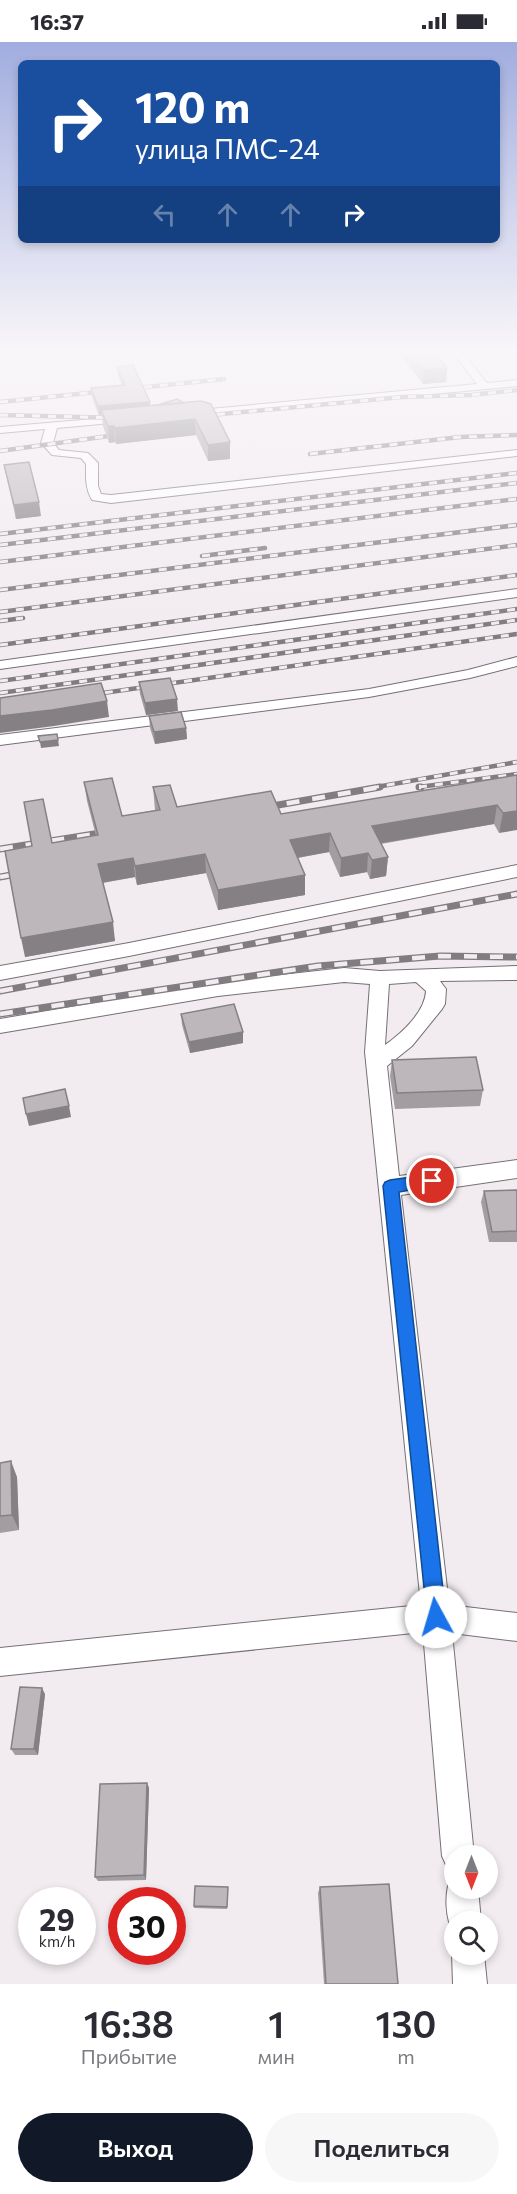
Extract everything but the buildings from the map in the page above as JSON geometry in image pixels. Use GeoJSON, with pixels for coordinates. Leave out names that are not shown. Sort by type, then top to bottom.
{"type":"FeatureCollection","features":[{"type":"Feature","properties":{"kind":"street"},"geometry":{"type":"LineString","coordinates":[[48,444],[56,453],[84,455],[92,463],[92,486],[96,497],[111,499],[517,453]]}},
{"type":"Feature","properties":{"kind":"street"},"geometry":{"type":"LineString","coordinates":[[0,665],[517,593]]}},
{"type":"Feature","properties":{"kind":"street"},"geometry":{"type":"LineString","coordinates":[[0,740],[369,693],[470,674],[517,661]]}},
{"type":"Feature","properties":{"kind":"street"},"geometry":{"type":"LineString","coordinates":[[0,973],[98,957],[392,894],[517,872]]}},
{"type":"Feature","properties":{"kind":"street"},"geometry":{"type":"LineString","coordinates":[[0,1026],[218,988],[344,975],[380,978],[517,973]]}},
{"type":"Feature","properties":{"kind":"street"},"geometry":{"type":"LineString","coordinates":[[377,1063],[405,1041],[435,1004],[436,988],[420,975]]}},
{"type":"Feature","properties":{"kind":"street"},"geometry":{"type":"LineString","coordinates":[[380,978],[377,1063],[458,1845]]}},
{"type":"Feature","properties":{"kind":"street"},"geometry":{"type":"LineString","coordinates":[[390,1186],[517,1169]]}},
{"type":"Feature","properties":{"kind":"street"},"geometry":{"type":"LineString","coordinates":[[0,1662],[436,1617],[517,1627]]}},
{"type":"Feature","properties":{"kind":"street"},"geometry":{"type":"LineString","coordinates":[[469,1965],[470,1984]]}},
{"type":"Feature","properties":{"kind":"railway"},"geometry":{"type":"LineString","coordinates":[[0,451],[53,444]]}},
{"type":"Feature","properties":{"kind":"railway"},"geometry":{"type":"LineString","coordinates":[[310,454],[402,444]]}},
{"type":"Feature","properties":{"kind":"railway"},"geometry":{"type":"LineString","coordinates":[[0,534],[517,473]]}},
{"type":"Feature","properties":{"kind":"railway"},"geometry":{"type":"LineString","coordinates":[[0,545],[517,483]]}},
{"type":"Feature","properties":{"kind":"railway"},"geometry":{"type":"LineString","coordinates":[[0,562],[517,499]]}},
{"type":"Feature","properties":{"kind":"railway"},"geometry":{"type":"LineString","coordinates":[[0,590],[517,525]]}},
{"type":"Feature","properties":{"kind":"railway"},"geometry":{"type":"LineString","coordinates":[[0,612],[517,545]]}},
{"type":"Feature","properties":{"kind":"railway"},"geometry":{"type":"LineString","coordinates":[[202,556],[265,548]]}},
{"type":"Feature","properties":{"kind":"railway"},"geometry":{"type":"LineString","coordinates":[[0,645],[517,575]]}},
{"type":"Feature","properties":{"kind":"railway"},"geometry":{"type":"LineString","coordinates":[[0,681],[517,609]]}},
{"type":"Feature","properties":{"kind":"railway"},"geometry":{"type":"LineString","coordinates":[[0,621],[23,618]]}},
{"type":"Feature","properties":{"kind":"railway"},"geometry":{"type":"LineString","coordinates":[[0,693],[517,620]]}},
{"type":"Feature","properties":{"kind":"railway"},"geometry":{"type":"LineString","coordinates":[[89,695],[517,634]]}},
{"type":"Feature","properties":{"kind":"railway"},"geometry":{"type":"LineString","coordinates":[[371,788],[517,762]]}},
{"type":"Feature","properties":{"kind":"railway"},"geometry":{"type":"LineString","coordinates":[[421,787],[419,787],[517,774]]}},
{"type":"Feature","properties":{"kind":"railway"},"geometry":{"type":"LineString","coordinates":[[261,808],[380,787]]}},
{"type":"Feature","properties":{"kind":"railway"},"geometry":{"type":"LineString","coordinates":[[0,849],[113,831]]}},
{"type":"Feature","properties":{"kind":"railway"},"geometry":{"type":"LineString","coordinates":[[0,877],[27,872]]}},
{"type":"Feature","properties":{"kind":"railway"},"geometry":{"type":"LineString","coordinates":[[0,991],[517,894]]}},
{"type":"Feature","properties":{"kind":"railway"},"geometry":{"type":"LineString","coordinates":[[0,1014],[318,966],[440,956],[517,957]]}},
{"type":"Feature","properties":{"kind":"route"},"geometry":{"type":"LineString","coordinates":[[432,1181],[390,1186],[436,1617]]}}]}
